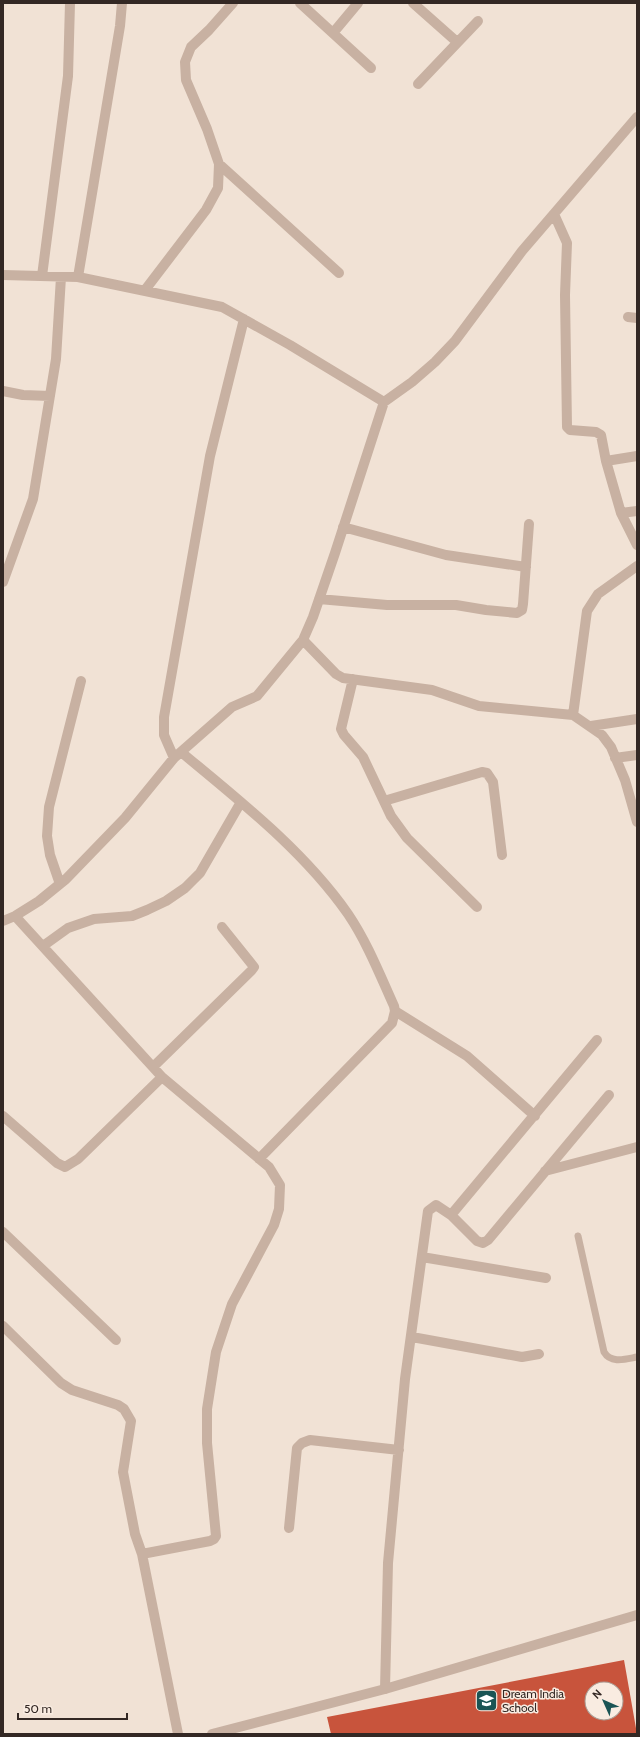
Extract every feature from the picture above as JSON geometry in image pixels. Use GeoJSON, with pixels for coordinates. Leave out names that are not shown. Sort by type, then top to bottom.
{"type":"FeatureCollection","features":[{"type":"Feature","properties":{"kind":"street"},"geometry":{"type":"LineString","coordinates":[[42,276],[68,76],[70,3]]}},
{"type":"Feature","properties":{"kind":"street"},"geometry":{"type":"LineString","coordinates":[[78,277],[120,26],[122,3]]}},
{"type":"Feature","properties":{"kind":"street"},"geometry":{"type":"LineString","coordinates":[[145,290],[206,210],[218,188],[218,164],[207,129],[186,80],[185,62],[191,47],[209,30],[233,3]]}},
{"type":"Feature","properties":{"kind":"street"},"geometry":{"type":"LineString","coordinates":[[300,3],[371,68]]}},
{"type":"Feature","properties":{"kind":"street"},"geometry":{"type":"LineString","coordinates":[[333,33],[358,3]]}},
{"type":"Feature","properties":{"kind":"street"},"geometry":{"type":"LineString","coordinates":[[412,3],[457,42]]}},
{"type":"Feature","properties":{"kind":"street"},"geometry":{"type":"LineString","coordinates":[[418,84],[478,21]]}},
{"type":"Feature","properties":{"kind":"street"},"geometry":{"type":"LineString","coordinates":[[3,921],[15,916],[60,884],[125,818],[177,755],[232,707],[257,696],[303,640],[319,599],[384,402],[412,382],[435,362],[455,341],[522,251],[635,121]]}},
{"type":"Feature","properties":{"kind":"street"},"geometry":{"type":"LineString","coordinates":[[218,164],[339,273]]}},
{"type":"Feature","properties":{"kind":"street"},"geometry":{"type":"LineString","coordinates":[[554,214],[567,243],[565,295],[567,427],[570,430],[599,433],[601,435],[606,461],[621,513],[637,545]]}},
{"type":"Feature","properties":{"kind":"street"},"geometry":{"type":"LineString","coordinates":[[3,275],[78,277],[222,307],[384,402]]}},
{"type":"Feature","properties":{"kind":"street"},"geometry":{"type":"LineString","coordinates":[[3,582],[33,499],[56,359],[61,277]]}},
{"type":"Feature","properties":{"kind":"street"},"geometry":{"type":"LineString","coordinates":[[244,319],[210,456],[164,717],[164,735],[177,755],[241,802],[321,879],[348,915],[368,948],[394,1006],[392,1023],[259,1159]]}},
{"type":"Feature","properties":{"kind":"street"},"geometry":{"type":"LineString","coordinates":[[3,391],[50,396]]}},
{"type":"Feature","properties":{"kind":"street"},"geometry":{"type":"LineString","coordinates":[[606,461],[637,456]]}},
{"type":"Feature","properties":{"kind":"street"},"geometry":{"type":"LineString","coordinates":[[621,513],[637,511]]}},
{"type":"Feature","properties":{"kind":"street"},"geometry":{"type":"LineString","coordinates":[[319,599],[387,605],[456,605],[517,613],[522,610],[524,604],[529,524]]}},
{"type":"Feature","properties":{"kind":"street"},"geometry":{"type":"LineString","coordinates":[[343,527],[446,555],[526,567]]}},
{"type":"Feature","properties":{"kind":"street"},"geometry":{"type":"LineString","coordinates":[[573,715],[587,611],[598,594],[637,566]]}},
{"type":"Feature","properties":{"kind":"street"},"geometry":{"type":"LineString","coordinates":[[303,640],[336,674],[343,678],[432,690],[479,706],[573,715],[602,735],[611,747],[625,780],[637,822]]}},
{"type":"Feature","properties":{"kind":"street"},"geometry":{"type":"LineString","coordinates":[[353,679],[341,729],[344,735],[363,757],[390,816],[407,838],[477,907]]}},
{"type":"Feature","properties":{"kind":"street"},"geometry":{"type":"LineString","coordinates":[[60,884],[50,855],[47,836],[49,807],[81,680]]}},
{"type":"Feature","properties":{"kind":"street"},"geometry":{"type":"LineString","coordinates":[[591,726],[637,719]]}},
{"type":"Feature","properties":{"kind":"street"},"geometry":{"type":"LineString","coordinates":[[615,758],[637,755]]}},
{"type":"Feature","properties":{"kind":"street"},"geometry":{"type":"LineString","coordinates":[[384,801],[482,772],[487,773],[493,782],[502,854]]}},
{"type":"Feature","properties":{"kind":"street"},"geometry":{"type":"LineString","coordinates":[[43,946],[68,928],[94,919],[132,916],[166,901],[185,888],[200,873],[241,802]]}},
{"type":"Feature","properties":{"kind":"street"},"geometry":{"type":"LineString","coordinates":[[15,916],[162,1077],[269,1167],[280,1185],[279,1209],[274,1225],[232,1304],[216,1352],[207,1409],[207,1443],[216,1536],[210,1541],[142,1554]]}},
{"type":"Feature","properties":{"kind":"street"},"geometry":{"type":"LineString","coordinates":[[153,1067],[254,967],[222,928]]}},
{"type":"Feature","properties":{"kind":"street"},"geometry":{"type":"LineString","coordinates":[[394,1011],[467,1056],[535,1116]]}},
{"type":"Feature","properties":{"kind":"street"},"geometry":{"type":"LineString","coordinates":[[451,1215],[597,1040]]}},
{"type":"Feature","properties":{"kind":"street"},"geometry":{"type":"LineString","coordinates":[[3,1116],[57,1163],[65,1167],[78,1159],[162,1077]]}},
{"type":"Feature","properties":{"kind":"street"},"geometry":{"type":"LineString","coordinates":[[385,1688],[388,1563],[405,1379],[412,1337],[428,1211],[436,1205],[451,1215],[477,1240],[483,1243],[488,1240],[609,1094]]}},
{"type":"Feature","properties":{"kind":"street"},"geometry":{"type":"LineString","coordinates":[[545,1171],[637,1147]]}},
{"type":"Feature","properties":{"kind":"street"},"geometry":{"type":"LineString","coordinates":[[3,1232],[116,1340]]}},
{"type":"Feature","properties":{"kind":"street"},"geometry":{"type":"LineString","coordinates":[[422,1257],[546,1278]]}},
{"type":"Feature","properties":{"kind":"street"},"geometry":{"type":"LineString","coordinates":[[3,1326],[61,1383],[72,1390],[118,1405],[131,1421],[123,1472],[135,1534],[142,1554],[178,1734]]}},
{"type":"Feature","properties":{"kind":"street"},"geometry":{"type":"LineString","coordinates":[[412,1337],[522,1358],[539,1354]]}},
{"type":"Feature","properties":{"kind":"street"},"geometry":{"type":"LineString","coordinates":[[289,1528],[297,1448],[302,1443],[310,1440],[399,1450]]}},
{"type":"Feature","properties":{"kind":"street"},"geometry":{"type":"LineString","coordinates":[[212,1734],[385,1688],[637,1615]]}},
{"type":"Feature","properties":{"kind":"lane"},"geometry":{"type":"LineString","coordinates":[[578,1236],[604,1352],[616,1361],[637,1357]]}},
{"type":"Feature","properties":{"kind":"building","name":"Dream India School"},"geometry":{"type":"Polygon","coordinates":[[[624,1660],[637,1734],[331,1734],[327,1717],[624,1660]]]}},
{"type":"Feature","properties":{"kind":"place","name":"Dream India School"},"geometry":{"type":"Point","coordinates":[486,1701]}}]}
